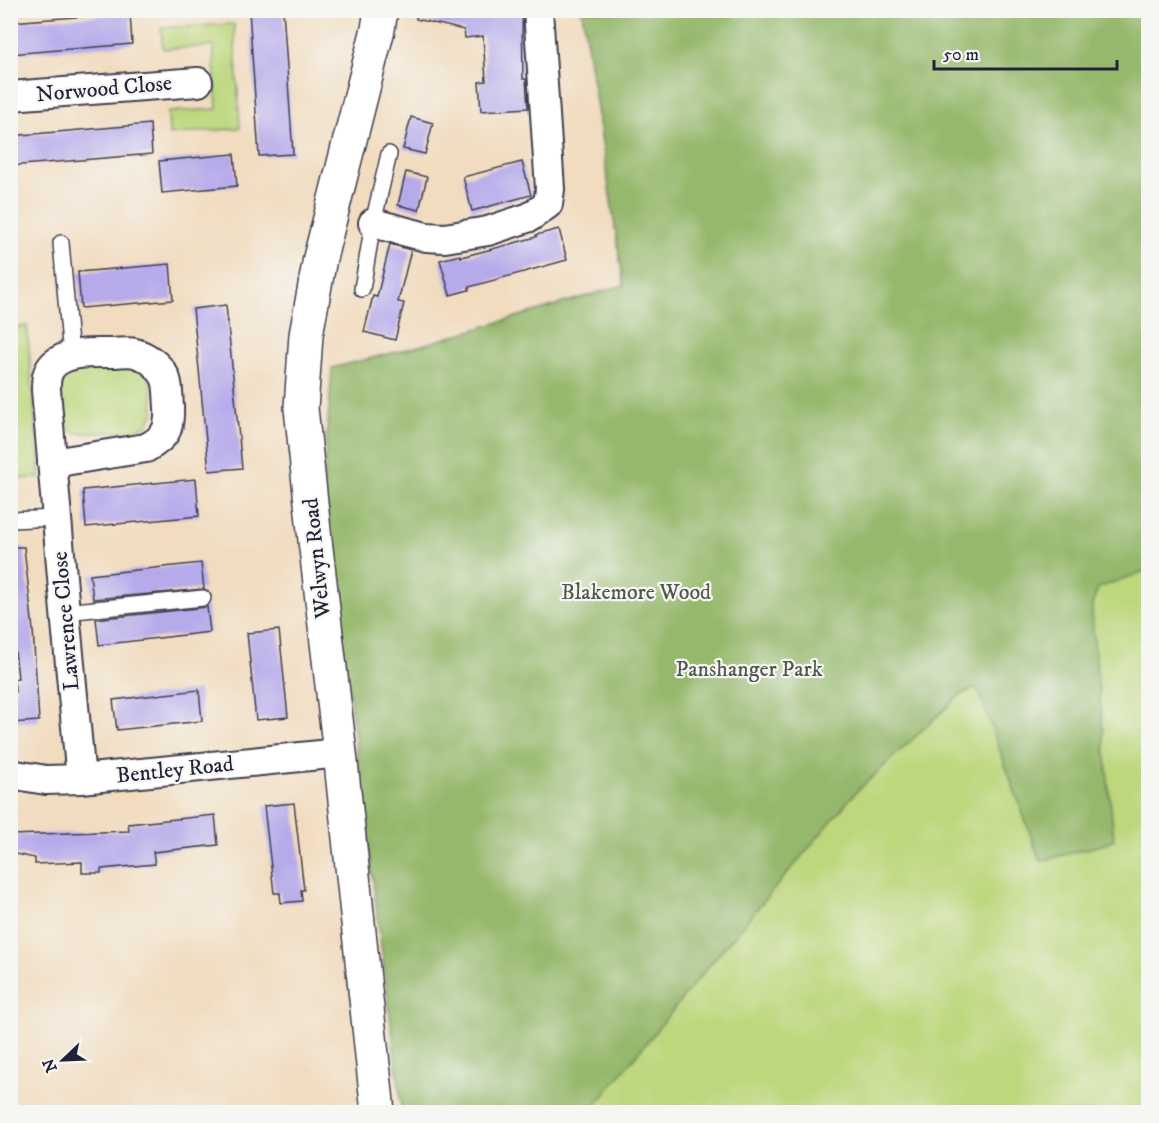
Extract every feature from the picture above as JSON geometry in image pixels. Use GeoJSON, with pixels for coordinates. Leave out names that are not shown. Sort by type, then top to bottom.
{"type":"FeatureCollection","features":[{"type":"Feature","properties":{"kind":"main road","name":"Welwyn Road"},"geometry":{"type":"LineString","coordinates":[[378,1113],[301,408],[306,335],[320,258],[381,10]]}},
{"type":"Feature","properties":{"kind":"street"},"geometry":{"type":"LineString","coordinates":[[373,223],[426,237],[445,238],[488,231],[530,217],[548,204],[550,189],[538,10]]}},
{"type":"Feature","properties":{"kind":"street","name":"Norwood Close"},"geometry":{"type":"LineString","coordinates":[[10,96],[198,82]]}},
{"type":"Feature","properties":{"kind":"street"},"geometry":{"type":"LineString","coordinates":[[52,463],[146,448],[156,443],[165,434],[170,422],[166,377],[157,365],[146,357],[134,353],[81,353],[71,356]]}},
{"type":"Feature","properties":{"kind":"street","name":"Lawrence Close"},"geometry":{"type":"LineString","coordinates":[[71,356],[53,365],[47,375],[46,390],[81,779]]}},
{"type":"Feature","properties":{"kind":"street","name":"Bentley Road"},"geometry":{"type":"LineString","coordinates":[[10,774],[46,780],[81,779],[340,753]]}},
{"type":"Feature","properties":{"kind":"lane"},"geometry":{"type":"LineString","coordinates":[[362,288],[373,223],[389,154]]}},
{"type":"Feature","properties":{"kind":"lane"},"geometry":{"type":"LineString","coordinates":[[61,243],[71,356]]}},
{"type":"Feature","properties":{"kind":"lane"},"geometry":{"type":"LineString","coordinates":[[10,520],[57,518]]}},
{"type":"Feature","properties":{"kind":"lane"},"geometry":{"type":"LineString","coordinates":[[65,612],[203,598]]}},
{"type":"Feature","properties":{"kind":"green space","name":"Blakemore Wood"},"geometry":{"type":"Polygon","coordinates":[[[582,11],[1148,11],[1148,1112],[402,1112],[332,368],[416,347],[624,285],[582,11]]]}},
{"type":"Feature","properties":{"kind":"green space","name":"Blakemore Wood"},"geometry":{"type":"Polygon","coordinates":[[[582,11],[1148,11],[1148,570],[1098,588],[1092,605],[1114,839],[1102,845],[1040,861],[977,687],[960,695],[855,793],[703,973],[590,1112],[402,1112],[323,485],[332,368],[416,347],[624,285],[582,11]]]}},
{"type":"Feature","properties":{"kind":"green space"},"geometry":{"type":"Polygon","coordinates":[[[234,24],[240,128],[169,135],[168,112],[217,109],[213,46],[163,49],[161,28],[234,24]]]}},
{"type":"Feature","properties":{"kind":"green space"},"geometry":{"type":"Polygon","coordinates":[[[27,326],[40,477],[11,480],[11,328],[27,326]]]}},
{"type":"Feature","properties":{"kind":"green space"},"geometry":{"type":"Polygon","coordinates":[[[132,361],[148,372],[151,384],[154,412],[147,425],[132,432],[76,433],[70,430],[61,402],[62,380],[66,372],[69,369],[132,361]]]}},
{"type":"Feature","properties":{"kind":"building"},"geometry":{"type":"Polygon","coordinates":[[[249,10],[283,10],[293,154],[259,156],[249,10]]]}},
{"type":"Feature","properties":{"kind":"building"},"geometry":{"type":"Polygon","coordinates":[[[417,10],[522,10],[523,79],[526,79],[528,108],[481,111],[479,82],[486,81],[483,36],[465,38],[464,30],[416,19],[417,10]]]}},
{"type":"Feature","properties":{"kind":"building"},"geometry":{"type":"Polygon","coordinates":[[[130,13],[132,44],[10,54],[10,22],[130,13]]]}},
{"type":"Feature","properties":{"kind":"building"},"geometry":{"type":"Polygon","coordinates":[[[411,117],[433,123],[425,154],[403,149],[411,117]]]}},
{"type":"Feature","properties":{"kind":"building"},"geometry":{"type":"Polygon","coordinates":[[[150,124],[152,154],[10,166],[10,136],[150,124]]]}},
{"type":"Feature","properties":{"kind":"building"},"geometry":{"type":"Polygon","coordinates":[[[234,154],[237,186],[162,193],[159,161],[234,154]]]}},
{"type":"Feature","properties":{"kind":"building"},"geometry":{"type":"Polygon","coordinates":[[[522,162],[531,195],[472,211],[463,177],[522,162]]]}},
{"type":"Feature","properties":{"kind":"building"},"geometry":{"type":"Polygon","coordinates":[[[406,172],[427,177],[419,210],[398,205],[406,172]]]}},
{"type":"Feature","properties":{"kind":"building"},"geometry":{"type":"Polygon","coordinates":[[[559,229],[567,260],[469,287],[469,290],[450,295],[440,260],[496,248],[559,229]]]}},
{"type":"Feature","properties":{"kind":"building"},"geometry":{"type":"Polygon","coordinates":[[[390,244],[411,250],[398,302],[404,303],[395,340],[364,332],[373,296],[377,297],[390,244]]]}},
{"type":"Feature","properties":{"kind":"building"},"geometry":{"type":"Polygon","coordinates":[[[170,264],[173,300],[81,308],[78,272],[170,264]]]}},
{"type":"Feature","properties":{"kind":"building"},"geometry":{"type":"Polygon","coordinates":[[[226,305],[242,468],[209,471],[193,309],[226,305]]]}},
{"type":"Feature","properties":{"kind":"building"},"geometry":{"type":"Polygon","coordinates":[[[196,479],[199,516],[86,527],[83,490],[196,479]]]}},
{"type":"Feature","properties":{"kind":"building"},"geometry":{"type":"Polygon","coordinates":[[[10,547],[24,547],[33,630],[39,721],[10,723],[10,693],[15,692],[14,679],[18,678],[13,633],[10,633],[10,547]]]}},
{"type":"Feature","properties":{"kind":"building"},"geometry":{"type":"Polygon","coordinates":[[[201,563],[204,589],[93,599],[90,575],[201,563]]]}},
{"type":"Feature","properties":{"kind":"building"},"geometry":{"type":"Polygon","coordinates":[[[207,607],[210,632],[99,645],[96,619],[207,607]]]}},
{"type":"Feature","properties":{"kind":"building"},"geometry":{"type":"Polygon","coordinates":[[[279,630],[288,717],[256,720],[247,633],[279,630]]]}},
{"type":"Feature","properties":{"kind":"building"},"geometry":{"type":"Polygon","coordinates":[[[199,690],[202,721],[117,730],[113,700],[199,690]]]}},
{"type":"Feature","properties":{"kind":"building"},"geometry":{"type":"Polygon","coordinates":[[[294,803],[304,890],[301,890],[302,901],[281,903],[280,893],[274,893],[264,806],[294,803]]]}},
{"type":"Feature","properties":{"kind":"building"},"geometry":{"type":"Polygon","coordinates":[[[215,815],[218,845],[153,852],[155,864],[101,869],[101,873],[82,873],[82,862],[35,864],[35,858],[10,853],[10,835],[129,831],[128,824],[215,815]]]}},
{"type":"Feature","properties":{"kind":"park label","name":"Panshanger Park"},"geometry":{"type":"Point","coordinates":[749,669]}}]}
